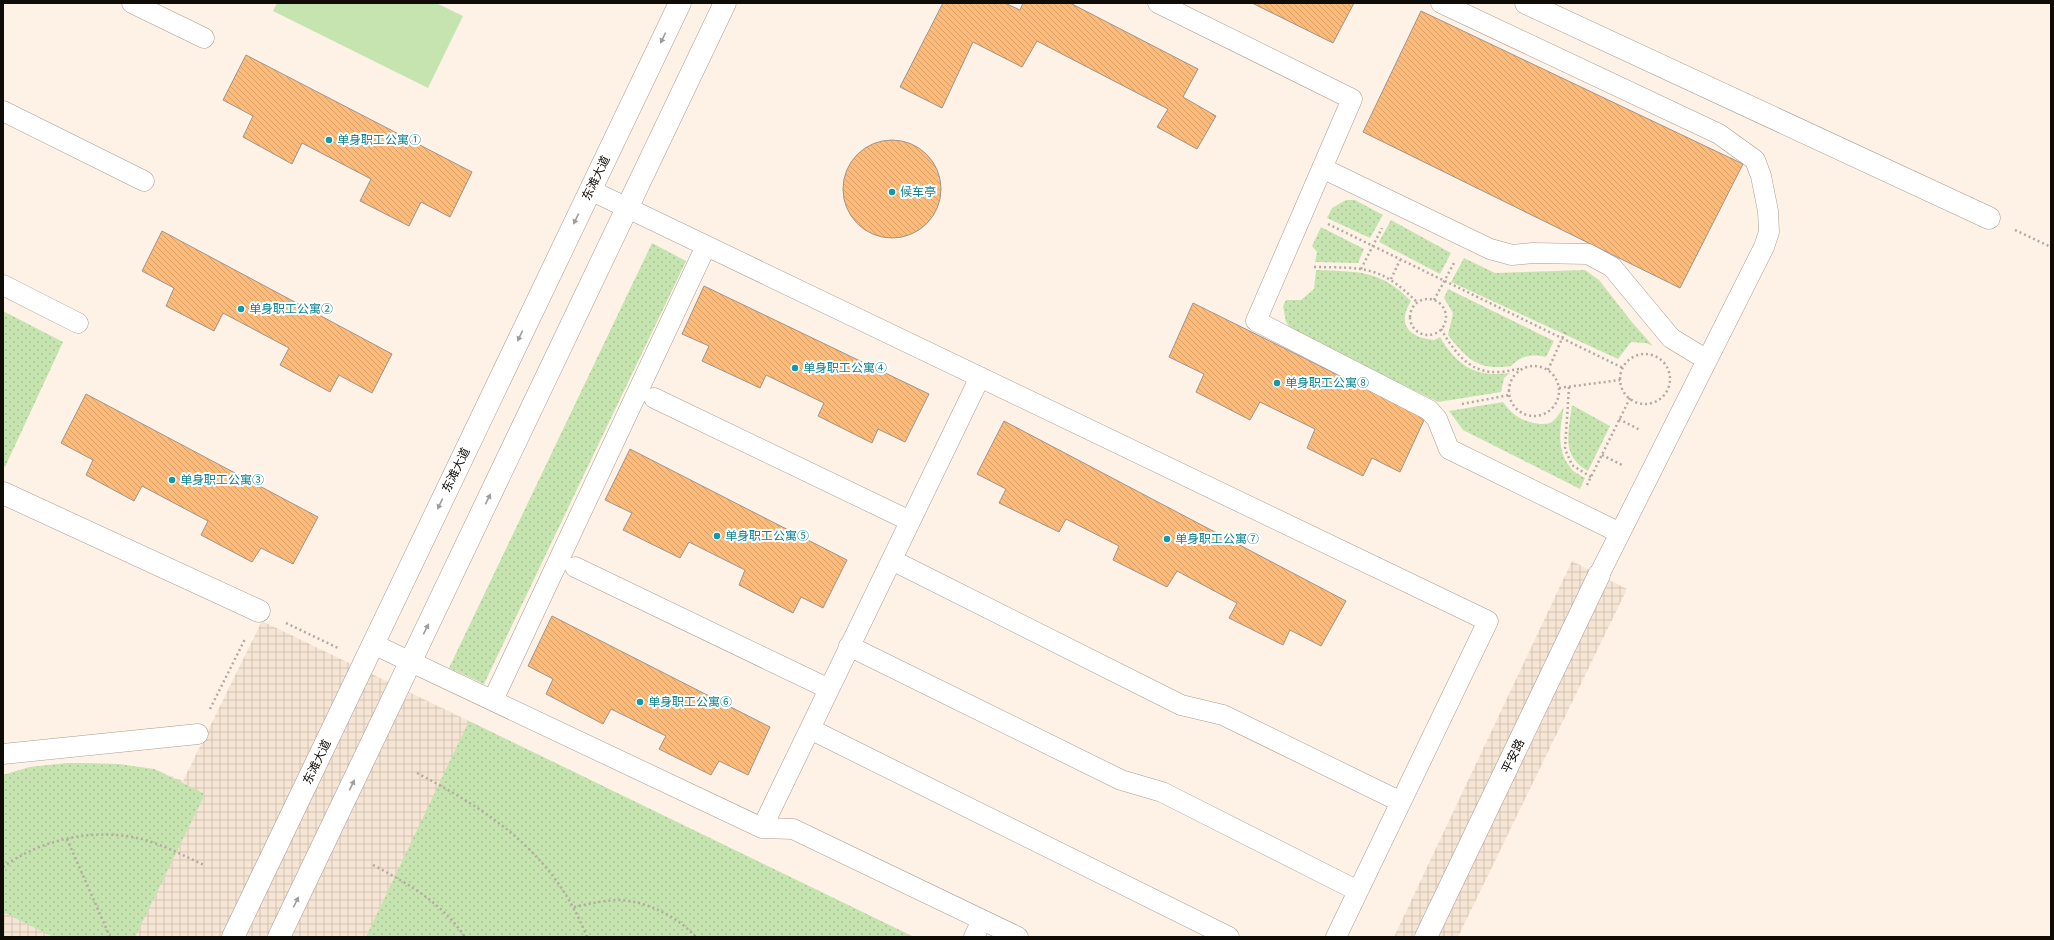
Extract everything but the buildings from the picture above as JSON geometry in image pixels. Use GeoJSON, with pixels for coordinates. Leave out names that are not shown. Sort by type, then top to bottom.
{"type":"FeatureCollection","features":[{"type":"Feature","properties":{"kind":"street","name":"东滩大道"},"geometry":{"type":"LineString","coordinates":[[233,937],[680,3]]}},
{"type":"Feature","properties":{"kind":"street"},"geometry":{"type":"LineString","coordinates":[[279,937],[725,3]]}},
{"type":"Feature","properties":{"kind":"street"},"geometry":{"type":"LineString","coordinates":[[1526,3],[1989,218]]}},
{"type":"Feature","properties":{"kind":"street"},"geometry":{"type":"LineString","coordinates":[[3,493],[259,611]]}},
{"type":"Feature","properties":{"kind":"street","name":"平安路"},"geometry":{"type":"LineString","coordinates":[[1426,937],[1599,575]]}},
{"type":"Feature","properties":{"kind":"lane"},"geometry":{"type":"LineString","coordinates":[[132,3],[204,38]]}},
{"type":"Feature","properties":{"kind":"lane"},"geometry":{"type":"LineString","coordinates":[[1158,3],[1352,99],[1256,321],[1428,410],[1437,419],[1449,449],[1620,533]]}},
{"type":"Feature","properties":{"kind":"lane"},"geometry":{"type":"LineString","coordinates":[[1441,3],[1719,134],[1755,160],[1764,189],[1769,232],[1764,247],[1599,575]]}},
{"type":"Feature","properties":{"kind":"lane"},"geometry":{"type":"LineString","coordinates":[[3,111],[144,180]]}},
{"type":"Feature","properties":{"kind":"lane"},"geometry":{"type":"LineString","coordinates":[[1322,168],[1490,249],[1512,255],[1533,253],[1588,254],[1612,267],[1628,284],[1653,319],[1671,338],[1707,360]]}},
{"type":"Feature","properties":{"kind":"lane"},"geometry":{"type":"LineString","coordinates":[[590,190],[1488,621],[1336,937]]}},
{"type":"Feature","properties":{"kind":"lane"},"geometry":{"type":"LineString","coordinates":[[493,700],[706,246]]}},
{"type":"Feature","properties":{"kind":"lane"},"geometry":{"type":"LineString","coordinates":[[3,285],[78,322]]}},
{"type":"Feature","properties":{"kind":"lane"},"geometry":{"type":"LineString","coordinates":[[762,828],[980,377]]}},
{"type":"Feature","properties":{"kind":"lane"},"geometry":{"type":"LineString","coordinates":[[654,398],[910,521]]}},
{"type":"Feature","properties":{"kind":"lane"},"geometry":{"type":"LineString","coordinates":[[892,560],[1181,705],[1223,715],[1401,802]]}},
{"type":"Feature","properties":{"kind":"lane"},"geometry":{"type":"LineString","coordinates":[[576,567],[829,689]]}},
{"type":"Feature","properties":{"kind":"lane"},"geometry":{"type":"LineString","coordinates":[[849,646],[1121,780],[1162,792],[1358,891]]}},
{"type":"Feature","properties":{"kind":"lane"},"geometry":{"type":"LineString","coordinates":[[369,652],[411,661],[762,828],[794,829],[978,928],[1018,937]]}},
{"type":"Feature","properties":{"kind":"lane"},"geometry":{"type":"LineString","coordinates":[[810,729],[1229,937]]}},
{"type":"Feature","properties":{"kind":"lane"},"geometry":{"type":"LineString","coordinates":[[3,754],[198,734]]}},
{"type":"Feature","properties":{"kind":"path"},"geometry":{"type":"LineString","coordinates":[[1361,268],[1394,203]]}},
{"type":"Feature","properties":{"kind":"path"},"geometry":{"type":"LineString","coordinates":[[1303,212],[1623,368]]}},
{"type":"Feature","properties":{"kind":"path"},"geometry":{"type":"LineString","coordinates":[[1989,218],[2051,247]]}},
{"type":"Feature","properties":{"kind":"path"},"geometry":{"type":"LineString","coordinates":[[1434,300],[1467,238]]}},
{"type":"Feature","properties":{"kind":"path"},"geometry":{"type":"LineString","coordinates":[[1391,279],[1400,260]]}},
{"type":"Feature","properties":{"kind":"path"},"geometry":{"type":"LineString","coordinates":[[1314,267],[1361,268],[1385,275],[1417,302]]}},
{"type":"Feature","properties":{"kind":"path"},"geometry":{"type":"LineString","coordinates":[[1428,299],[1434,300],[1443,307],[1446,319],[1441,329],[1437,333],[1425,335],[1414,330],[1410,318],[1411,312],[1417,302],[1428,299]]}},
{"type":"Feature","properties":{"kind":"path"},"geometry":{"type":"LineString","coordinates":[[1441,329],[1454,352],[1474,366],[1486,371],[1499,372],[1537,366],[1548,370],[1557,380],[1559,396],[1551,410],[1544,415],[1535,416],[1520,412],[1514,406],[1509,396],[1510,382],[1521,369]]}},
{"type":"Feature","properties":{"kind":"path"},"geometry":{"type":"LineString","coordinates":[[1548,370],[1565,332]]}},
{"type":"Feature","properties":{"kind":"path"},"geometry":{"type":"LineString","coordinates":[[1644,354],[1659,358],[1669,372],[1668,388],[1663,396],[1656,401],[1648,404],[1639,403],[1630,398],[1622,388],[1620,380],[1623,368],[1629,359],[1636,355],[1644,354]]}},
{"type":"Feature","properties":{"kind":"path"},"geometry":{"type":"LineString","coordinates":[[1559,388],[1620,380]]}},
{"type":"Feature","properties":{"kind":"path"},"geometry":{"type":"LineString","coordinates":[[1569,387],[1565,449],[1572,465],[1591,477]]}},
{"type":"Feature","properties":{"kind":"path"},"geometry":{"type":"LineString","coordinates":[[1428,410],[1509,396]]}},
{"type":"Feature","properties":{"kind":"path"},"geometry":{"type":"LineString","coordinates":[[1584,491],[1630,398]]}},
{"type":"Feature","properties":{"kind":"path"},"geometry":{"type":"LineString","coordinates":[[198,734],[259,611],[369,652]]}},
{"type":"Feature","properties":{"kind":"path"},"geometry":{"type":"LineString","coordinates":[[417,773],[461,796],[500,822],[520,839],[549,871],[574,907],[587,937]]}},
{"type":"Feature","properties":{"kind":"path"},"geometry":{"type":"LineString","coordinates":[[3,866],[30,851],[67,839],[115,835],[156,843],[204,865]]}},
{"type":"Feature","properties":{"kind":"path"},"geometry":{"type":"LineString","coordinates":[[67,839],[110,937]]}},
{"type":"Feature","properties":{"kind":"path"},"geometry":{"type":"LineString","coordinates":[[373,865],[425,895],[453,921],[465,937]]}},
{"type":"Feature","properties":{"kind":"path"},"geometry":{"type":"LineString","coordinates":[[574,907],[621,900],[640,904],[664,913],[689,930],[696,937]]}},
{"type":"Feature","properties":{"kind":"shaded area"},"geometry":{"type":"Polygon","coordinates":[[[1572,561],[1627,589],[1458,937],[1394,937],[1572,561]]]}},
{"type":"Feature","properties":{"kind":"shaded area"},"geometry":{"type":"Polygon","coordinates":[[[262,621],[914,937],[3,937],[3,775],[30,767],[69,763],[118,764],[154,769],[183,781],[262,621]]]}},
{"type":"Feature","properties":{"kind":"green space"},"geometry":{"type":"Polygon","coordinates":[[[277,3],[436,3],[463,16],[428,88],[273,11],[277,3]]]}},
{"type":"Feature","properties":{"kind":"green space"},"geometry":{"type":"Polygon","coordinates":[[[1346,200],[1355,200],[1383,215],[1370,238],[1327,218],[1332,208],[1346,200]]]}},
{"type":"Feature","properties":{"kind":"green space"},"geometry":{"type":"Polygon","coordinates":[[[1391,220],[1451,253],[1440,274],[1379,242],[1391,220]]]}},
{"type":"Feature","properties":{"kind":"green space"},"geometry":{"type":"Polygon","coordinates":[[[1321,227],[1364,249],[1358,263],[1315,262],[1317,252],[1312,246],[1321,227]]]}},
{"type":"Feature","properties":{"kind":"green space"},"geometry":{"type":"Polygon","coordinates":[[[652,243],[686,261],[484,684],[449,668],[652,243]]]}},
{"type":"Feature","properties":{"kind":"green space"},"geometry":{"type":"Polygon","coordinates":[[[1464,258],[1495,273],[1585,270],[1599,280],[1653,346],[1646,343],[1631,342],[1618,359],[1451,282],[1464,258]]]}},
{"type":"Feature","properties":{"kind":"green space"},"geometry":{"type":"Polygon","coordinates":[[[1316,270],[1356,272],[1367,274],[1389,283],[1411,301],[1407,309],[1405,323],[1412,333],[1426,339],[1434,340],[1440,337],[1453,356],[1469,368],[1487,374],[1510,373],[1504,378],[1501,392],[1438,402],[1293,332],[1286,322],[1283,306],[1286,300],[1301,300],[1314,289],[1316,270]]]}},
{"type":"Feature","properties":{"kind":"green space"},"geometry":{"type":"Polygon","coordinates":[[[1448,289],[1554,341],[1546,357],[1527,356],[1515,362],[1511,366],[1490,367],[1482,365],[1468,357],[1448,335],[1453,313],[1444,298],[1448,289]]]}},
{"type":"Feature","properties":{"kind":"green space"},"geometry":{"type":"Polygon","coordinates":[[[3,311],[63,342],[5,467],[3,466],[3,311]]]}},
{"type":"Feature","properties":{"kind":"green space"},"geometry":{"type":"Polygon","coordinates":[[[1503,402],[1519,418],[1528,422],[1540,424],[1548,424],[1552,422],[1564,407],[1560,430],[1561,446],[1571,469],[1585,478],[1580,489],[1463,430],[1449,411],[1503,402]]]}},
{"type":"Feature","properties":{"kind":"green space"},"geometry":{"type":"Polygon","coordinates":[[[1572,405],[1610,426],[1588,471],[1579,465],[1573,458],[1568,442],[1572,405]]]}},
{"type":"Feature","properties":{"kind":"green space"},"geometry":{"type":"Polygon","coordinates":[[[469,721],[914,937],[366,937],[469,721]]]}},
{"type":"Feature","properties":{"kind":"green space"},"geometry":{"type":"Polygon","coordinates":[[[69,763],[118,764],[154,769],[205,794],[135,937],[53,937],[3,912],[3,775],[30,767],[69,763]]]}},
{"type":"Feature","properties":{"kind":"place","name":"单身职工公寓①"},"geometry":{"type":"Point","coordinates":[329,140]}},
{"type":"Feature","properties":{"kind":"place","name":"候车亭"},"geometry":{"type":"Point","coordinates":[892,192]}},
{"type":"Feature","properties":{"kind":"place","name":"单身职工公寓②"},"geometry":{"type":"Point","coordinates":[241,309]}},
{"type":"Feature","properties":{"kind":"place","name":"单身职工公寓④"},"geometry":{"type":"Point","coordinates":[795,368]}},
{"type":"Feature","properties":{"kind":"place","name":"单身职工公寓⑧"},"geometry":{"type":"Point","coordinates":[1277,383]}},
{"type":"Feature","properties":{"kind":"place","name":"单身职工公寓③"},"geometry":{"type":"Point","coordinates":[172,480]}},
{"type":"Feature","properties":{"kind":"place","name":"单身职工公寓⑤"},"geometry":{"type":"Point","coordinates":[717,536]}},
{"type":"Feature","properties":{"kind":"place","name":"单身职工公寓⑦"},"geometry":{"type":"Point","coordinates":[1167,539]}},
{"type":"Feature","properties":{"kind":"place","name":"单身职工公寓⑥"},"geometry":{"type":"Point","coordinates":[640,702]}}]}
